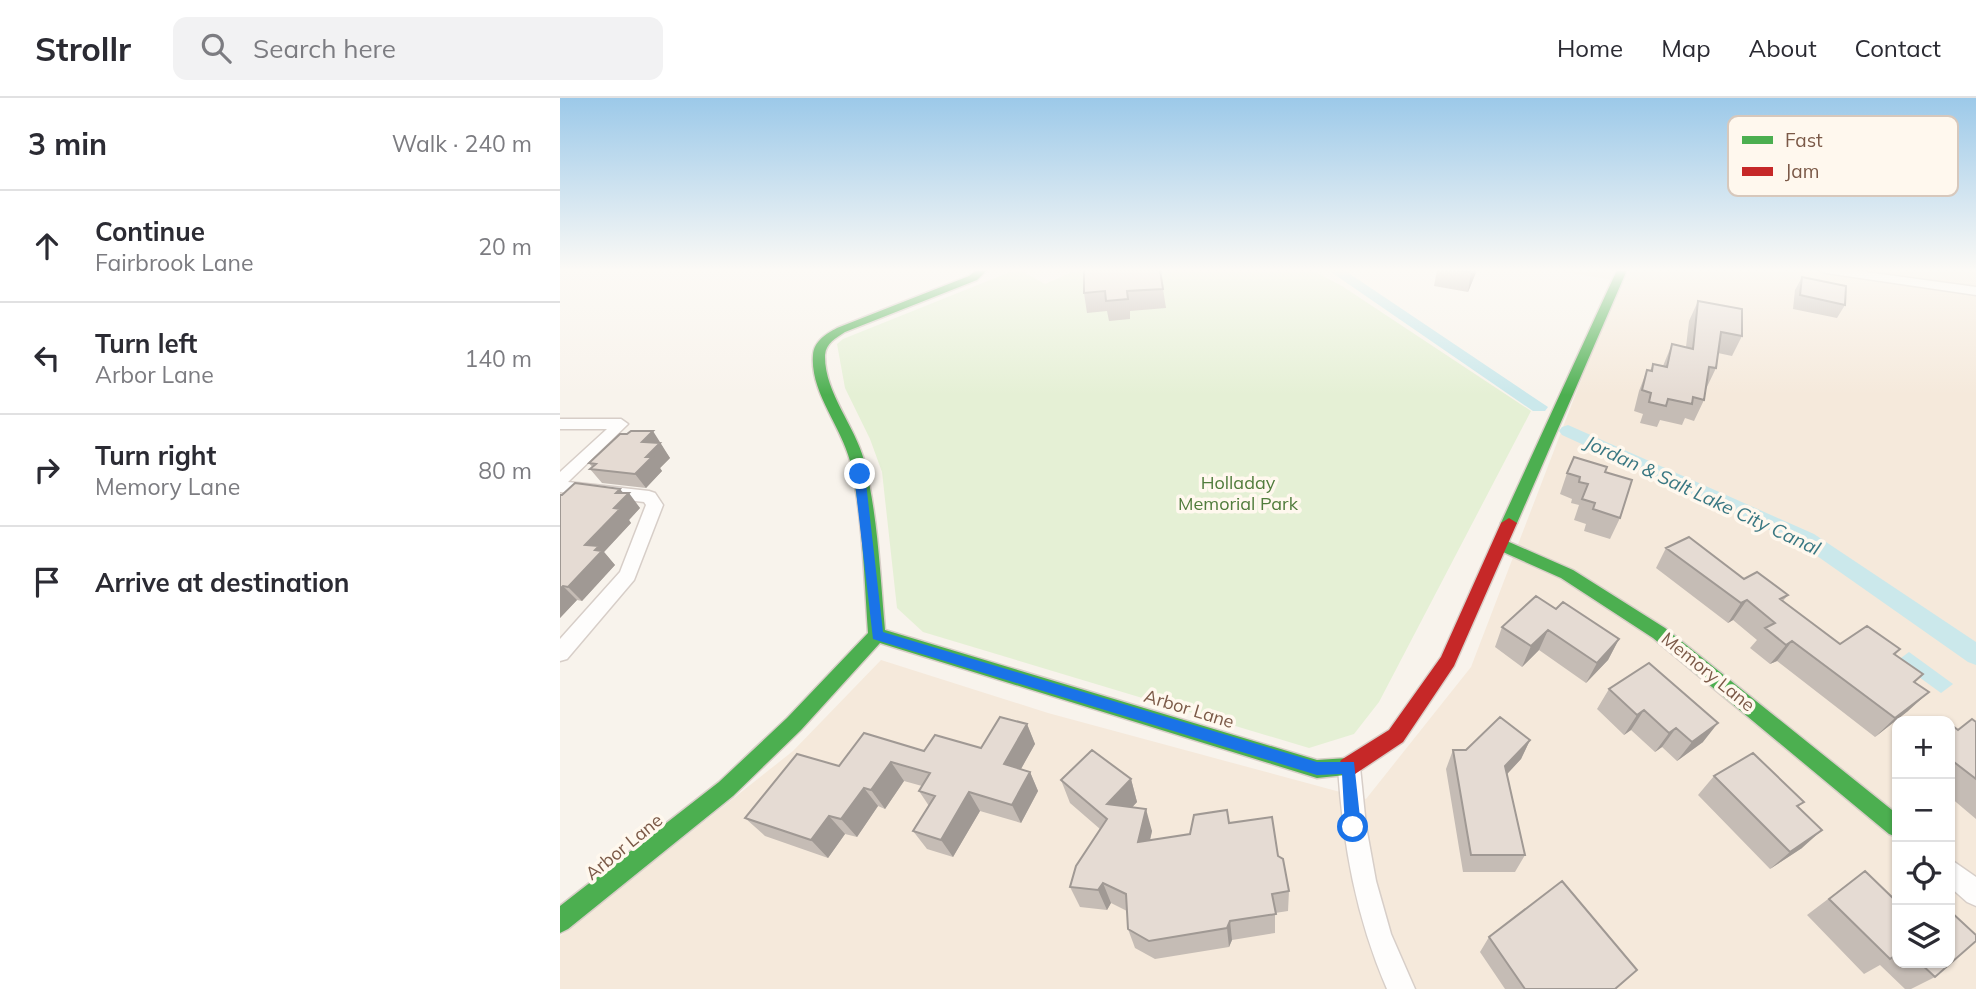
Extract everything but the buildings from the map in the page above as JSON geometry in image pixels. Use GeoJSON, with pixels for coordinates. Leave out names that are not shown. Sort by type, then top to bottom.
{"type":"FeatureCollection","features":[{"type":"Feature","properties":{"kind":"street"},"geometry":{"type":"LineString","coordinates":[[877,635],[860,474],[850,439],[824,387],[819,351],[828,338],[841,330],[888,312]]}},
{"type":"Feature","properties":{"kind":"street","name":"Arbor Lane"},"geometry":{"type":"LineString","coordinates":[[560,921],[726,789],[794,724],[877,635],[1317,769],[1349,766],[1396,736],[1448,661],[1603,312]]}},
{"type":"Feature","properties":{"kind":"street"},"geometry":{"type":"LineString","coordinates":[[560,424],[621,424],[560,481]]}},
{"type":"Feature","properties":{"kind":"street"},"geometry":{"type":"LineString","coordinates":[[560,487],[635,494],[652,500],[654,511],[628,575],[560,653]]}},
{"type":"Feature","properties":{"kind":"street","name":"Memory Lane"},"geometry":{"type":"LineString","coordinates":[[1500,544],[1525,553],[1582,582],[1672,641],[1892,823]]}},
{"type":"Feature","properties":{"kind":"street"},"geometry":{"type":"LineString","coordinates":[[1349,766],[1353,827],[1366,898],[1384,954],[1401,989]]}},
{"type":"Feature","properties":{"kind":"street"},"geometry":{"type":"LineString","coordinates":[[1955,875],[1976,892]]}},
{"type":"Feature","properties":{"kind":"shaded area"},"geometry":{"type":"Polygon","coordinates":[[[1607,312],[1976,312],[1976,989],[560,989],[560,936],[793,751],[881,660],[1048,713],[1366,799],[1471,667],[1607,312]]]}},
{"type":"Feature","properties":{"kind":"green space","name":"Holladay Memorial Park"},"geometry":{"type":"Polygon","coordinates":[[[911,312],[1381,312],[1531,411],[1379,702],[1354,734],[1309,748],[923,632],[897,608],[882,472],[870,439],[845,388],[837,344],[843,339],[911,312]]]}},
{"type":"Feature","properties":{"kind":"water"},"geometry":{"type":"Polygon","coordinates":[[[1909,652],[1953,684],[1941,693],[1897,661],[1909,652]]]}},
{"type":"Feature","properties":{"kind":"waterway","name":"Jordan & Salt Lake City Canal"},"geometry":{"type":"LineString","coordinates":[[1397,312],[1539,407]]}},
{"type":"Feature","properties":{"kind":"waterway","name":"Jordan & Salt Lake City Canal"},"geometry":{"type":"LineString","coordinates":[[1568,431],[1807,539],[1976,655]]}},
{"type":"Feature","properties":{"kind":"traffic: fast"},"geometry":{"type":"LineString","coordinates":[[877,635],[870,546],[861,480],[852,445],[824,384],[819,353],[823,344],[841,330],[888,312]]}},
{"type":"Feature","properties":{"kind":"traffic: fast"},"geometry":{"type":"LineString","coordinates":[[1509,523],[1603,312]]}},
{"type":"Feature","properties":{"kind":"traffic: fast"},"geometry":{"type":"LineString","coordinates":[[1500,544],[1567,574],[1659,633],[1892,823]]}},
{"type":"Feature","properties":{"kind":"traffic: fast"},"geometry":{"type":"LineString","coordinates":[[560,921],[726,789],[794,724],[877,635],[1317,769],[1348,767]]}},
{"type":"Feature","properties":{"kind":"traffic: jam"},"geometry":{"type":"LineString","coordinates":[[1348,767],[1396,736],[1448,661],[1509,523]]}},
{"type":"Feature","properties":{"kind":"route"},"geometry":{"type":"LineString","coordinates":[[860,474],[877,635],[1317,769],[1349,766],[1353,827]]}}]}
